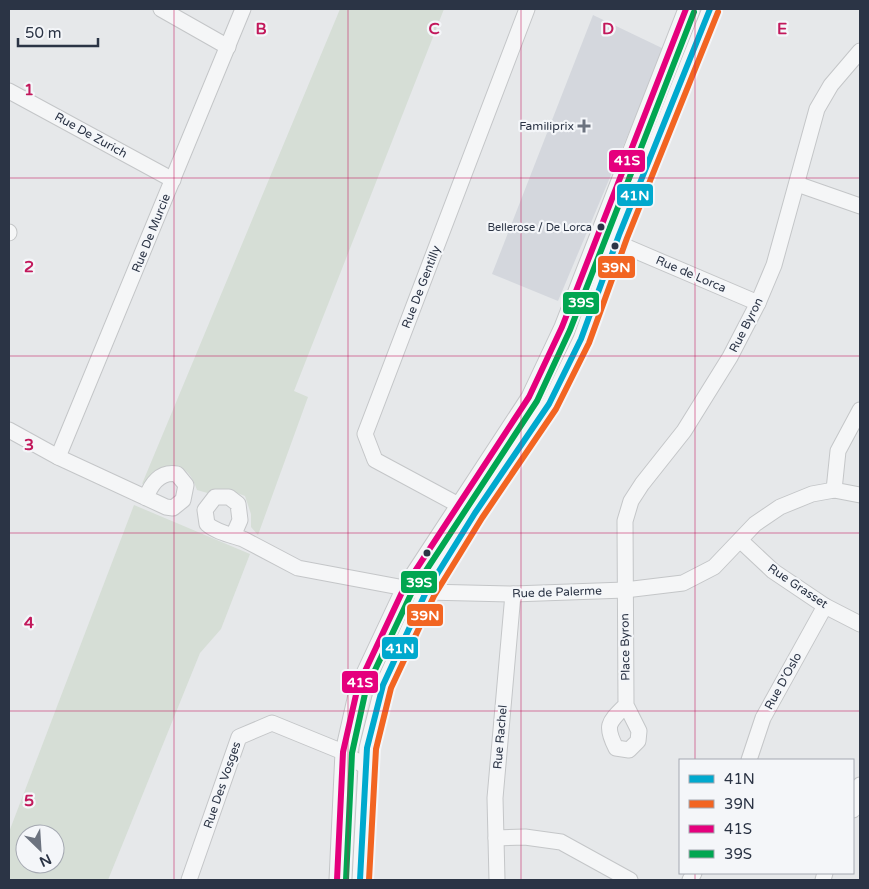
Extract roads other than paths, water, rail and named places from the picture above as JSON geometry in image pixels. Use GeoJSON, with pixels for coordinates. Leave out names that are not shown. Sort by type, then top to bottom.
{"type":"FeatureCollection","features":[{"type":"Feature","properties":{"kind":"street"},"geometry":{"type":"LineString","coordinates":[[161,9],[228,46]]}},
{"type":"Feature","properties":{"kind":"street","name":"Rue De Murcie"},"geometry":{"type":"LineString","coordinates":[[58,457],[243,9]]}},
{"type":"Feature","properties":{"kind":"street","name":"Rue De Gentilly"},"geometry":{"type":"LineString","coordinates":[[475,513],[376,460],[365,434],[527,9]]}},
{"type":"Feature","properties":{"kind":"street"},"geometry":{"type":"LineString","coordinates":[[337,880],[343,752],[358,686],[404,588],[460,506],[529,397],[562,327],[686,9]]}},
{"type":"Feature","properties":{"kind":"street"},"geometry":{"type":"LineString","coordinates":[[360,880],[367,748],[383,685],[426,592],[475,513],[549,404],[581,339],[617,242],[710,9]]}},
{"type":"Feature","properties":{"kind":"street","name":"Rue Byron"},"geometry":{"type":"LineString","coordinates":[[624,590],[624,521],[631,501],[684,431],[730,357],[758,303],[774,265],[818,109],[831,85],[860,51]]}},
{"type":"Feature","properties":{"kind":"street","name":"Rue De Zurich"},"geometry":{"type":"LineString","coordinates":[[9,91],[173,180]]}},
{"type":"Feature","properties":{"kind":"street"},"geometry":{"type":"LineString","coordinates":[[797,184],[860,206]]}},
{"type":"Feature","properties":{"kind":"street","name":"Rue de Lorca"},"geometry":{"type":"LineString","coordinates":[[597,235],[758,303]]}},
{"type":"Feature","properties":{"kind":"street"},"geometry":{"type":"LineString","coordinates":[[834,490],[838,452],[860,410]]}},
{"type":"Feature","properties":{"kind":"street"},"geometry":{"type":"LineString","coordinates":[[9,430],[58,457],[146,498]]}},
{"type":"Feature","properties":{"kind":"street","name":"Rue de Palerme"},"geometry":{"type":"LineString","coordinates":[[233,536],[298,568],[426,592],[513,594],[624,590],[683,583],[714,568],[755,524],[780,507],[812,494],[834,490],[860,494]]}},
{"type":"Feature","properties":{"kind":"street","name":"Rue Grasset"},"geometry":{"type":"LineString","coordinates":[[740,541],[773,572],[825,606],[860,624]]}},
{"type":"Feature","properties":{"kind":"street","name":"Place Byron"},"geometry":{"type":"LineString","coordinates":[[624,590],[626,705]]}},
{"type":"Feature","properties":{"kind":"street","name":"Rue Rachel"},"geometry":{"type":"LineString","coordinates":[[497,880],[494,798],[513,594]]}},
{"type":"Feature","properties":{"kind":"street","name":"Rue D'Oslo"},"geometry":{"type":"LineString","coordinates":[[749,759],[763,718],[825,606]]}},
{"type":"Feature","properties":{"kind":"street","name":"Rue Des Vosges"},"geometry":{"type":"LineString","coordinates":[[189,880],[239,737],[272,723],[343,752],[366,767]]}},
{"type":"Feature","properties":{"kind":"street"},"geometry":{"type":"LineString","coordinates":[[854,806],[860,785]]}},
{"type":"Feature","properties":{"kind":"street"},"geometry":{"type":"LineString","coordinates":[[496,838],[524,837],[561,842],[630,880]]}},
{"type":"Feature","properties":{"kind":"place","name":"Familiprix"},"geometry":{"type":"Point","coordinates":[584,126]}},
{"type":"Feature","properties":{"kind":"place","name":"Bellerose / De Lorca"},"geometry":{"type":"Point","coordinates":[601,227]}}]}
